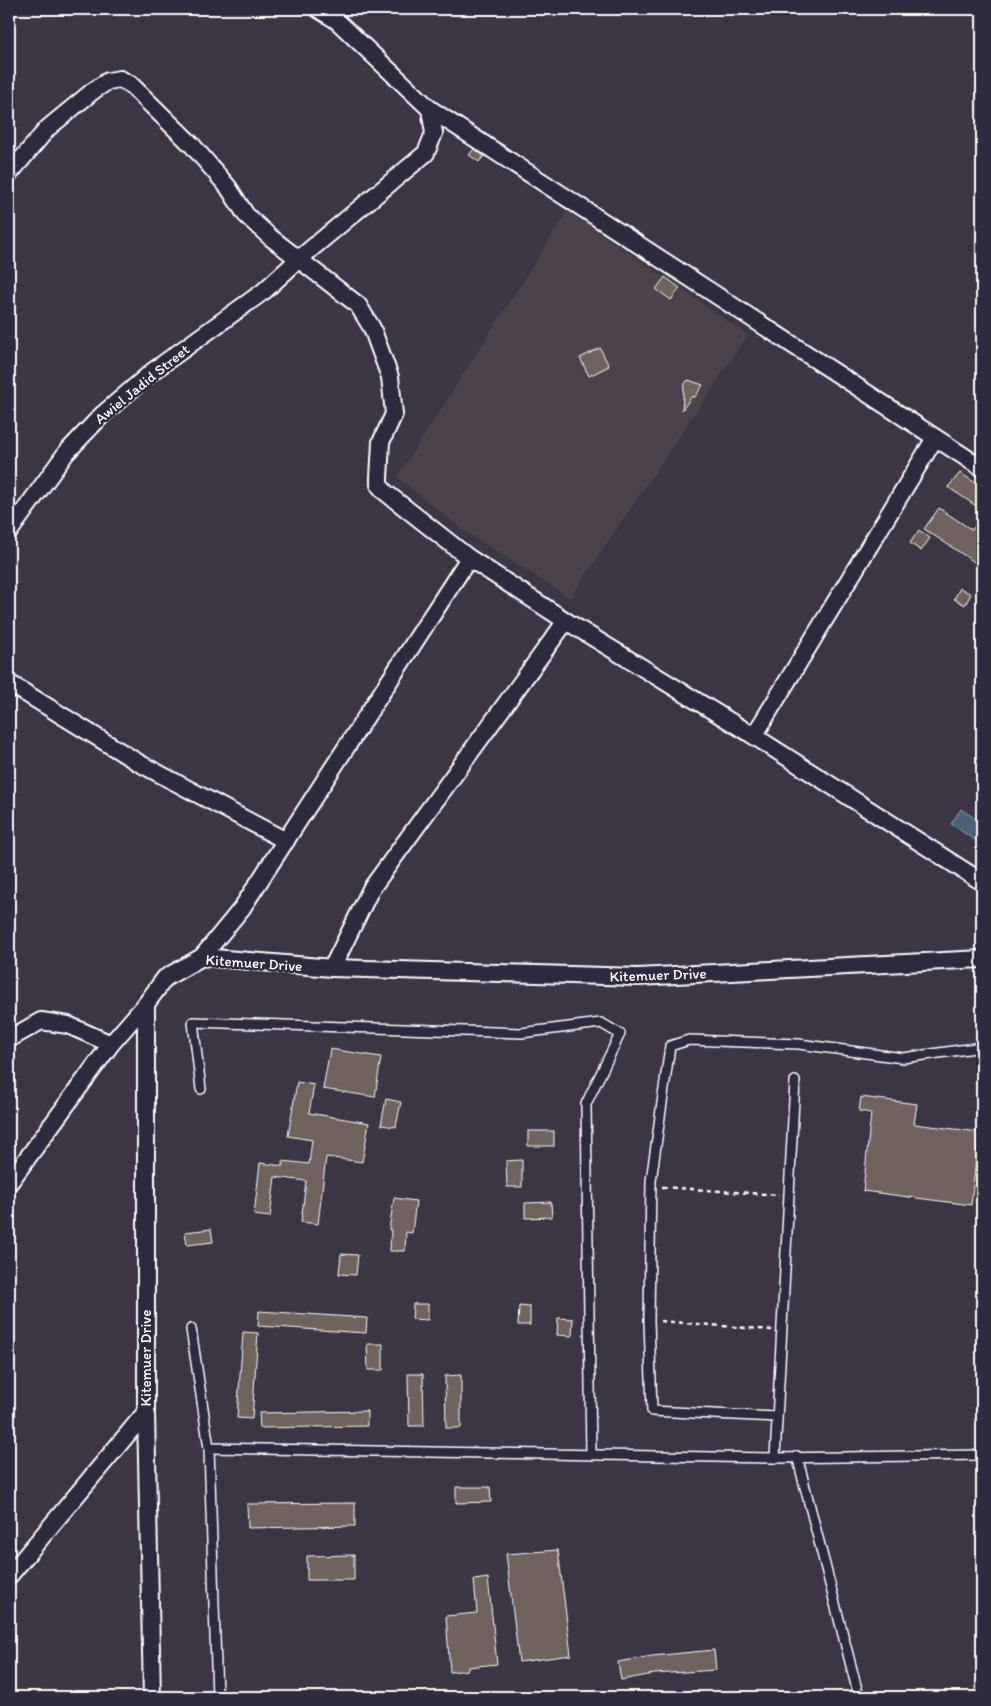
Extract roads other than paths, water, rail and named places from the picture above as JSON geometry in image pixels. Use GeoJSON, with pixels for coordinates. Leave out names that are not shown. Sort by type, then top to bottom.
{"type":"FeatureCollection","features":[{"type":"Feature","properties":{"kind":"street"},"geometry":{"type":"LineString","coordinates":[[318,9],[336,20],[430,108],[982,468]]}},
{"type":"Feature","properties":{"kind":"street"},"geometry":{"type":"LineString","coordinates":[[9,174],[33,145],[61,118],[108,81],[120,79],[130,84],[192,146],[228,187],[246,215],[298,259],[358,305],[372,328],[386,360],[390,378],[394,414],[381,442],[379,485],[385,492],[469,558],[566,621],[754,736],[982,882]]}},
{"type":"Feature","properties":{"kind":"street","name":"Awiel Jadid Street"},"geometry":{"type":"LineString","coordinates":[[9,532],[66,453],[103,414],[153,371],[264,291],[298,259],[426,153],[434,133],[430,108]]}},
{"type":"Feature","properties":{"kind":"street"},"geometry":{"type":"LineString","coordinates":[[754,736],[935,438]]}},
{"type":"Feature","properties":{"kind":"street"},"geometry":{"type":"LineString","coordinates":[[202,957],[242,908],[469,558]]}},
{"type":"Feature","properties":{"kind":"street"},"geometry":{"type":"LineString","coordinates":[[332,968],[371,888],[566,621]]}},
{"type":"Feature","properties":{"kind":"street"},"geometry":{"type":"LineString","coordinates":[[9,682],[139,763],[286,841]]}},
{"type":"Feature","properties":{"kind":"street","name":"Kitemuer Drive"},"geometry":{"type":"LineString","coordinates":[[152,1697],[146,1412],[146,1004],[165,978],[202,957],[332,968],[638,977],[982,959]]}},
{"type":"Feature","properties":{"kind":"street"},"geometry":{"type":"LineString","coordinates":[[9,1183],[110,1044],[146,1004]]}},
{"type":"Feature","properties":{"kind":"street"},"geometry":{"type":"LineString","coordinates":[[9,1039],[41,1022],[68,1025],[110,1044]]}},
{"type":"Feature","properties":{"kind":"street"},"geometry":{"type":"LineString","coordinates":[[9,1576],[146,1412]]}},
{"type":"Feature","properties":{"kind":"lane"},"geometry":{"type":"LineString","coordinates":[[201,1089],[193,1022],[521,1033],[601,1023],[620,1034],[586,1104],[591,1454]]}},
{"type":"Feature","properties":{"kind":"lane"},"geometry":{"type":"LineString","coordinates":[[777,1417],[652,1410],[649,1320],[650,1186],[670,1046],[689,1040],[800,1044],[903,1058],[982,1048]]}},
{"type":"Feature","properties":{"kind":"lane"},"geometry":{"type":"LineString","coordinates":[[775,1458],[795,1081]]}},
{"type":"Feature","properties":{"kind":"lane"},"geometry":{"type":"LineString","coordinates":[[191,1329],[209,1448],[218,1697]]}},
{"type":"Feature","properties":{"kind":"lane"},"geometry":{"type":"LineString","coordinates":[[209,1448],[775,1458],[797,1456],[982,1455]]}},
{"type":"Feature","properties":{"kind":"lane"},"geometry":{"type":"LineString","coordinates":[[797,1456],[859,1697]]}},
{"type":"Feature","properties":{"kind":"water"},"geometry":{"type":"Polygon","coordinates":[[[961,809],[982,823],[982,845],[951,824],[961,809]]]}}]}
